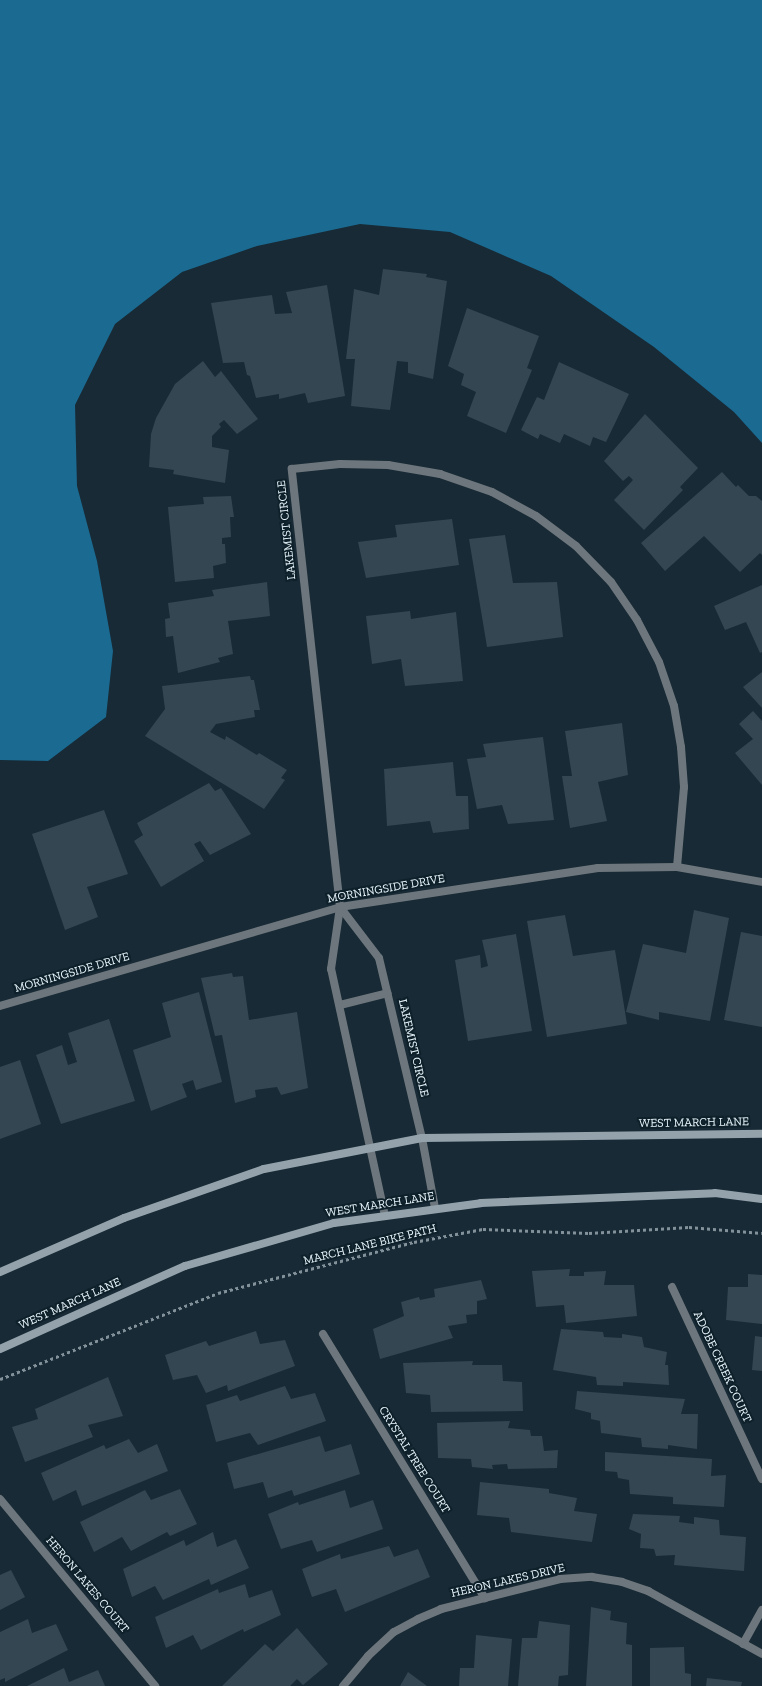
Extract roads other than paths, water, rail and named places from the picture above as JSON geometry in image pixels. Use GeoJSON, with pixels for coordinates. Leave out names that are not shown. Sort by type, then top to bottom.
{"type":"FeatureCollection","features":[{"type":"Feature","properties":{"kind":"main road","name":"WEST MARCH LANE"},"geometry":{"type":"LineString","coordinates":[[0,1272],[124,1218],[264,1169],[422,1138],[762,1134]]}},
{"type":"Feature","properties":{"kind":"main road","name":"WEST MARCH LANE"},"geometry":{"type":"LineString","coordinates":[[0,1348],[185,1266],[334,1223],[435,1208],[481,1203],[715,1193],[762,1199]]}},
{"type":"Feature","properties":{"kind":"street","name":"LAKEMIST CIRCLE"},"geometry":{"type":"LineString","coordinates":[[385,1216],[332,969],[340,907],[292,469],[340,464],[388,465],[440,474],[492,492],[536,516],[576,546],[586,556],[611,582],[637,620],[659,662],[674,706],[681,747],[684,787],[678,866]]}},
{"type":"Feature","properties":{"kind":"street","name":"MORNINGSIDE DRIVE"},"geometry":{"type":"LineString","coordinates":[[0,1006],[340,907],[598,868],[678,866],[762,882]]}},
{"type":"Feature","properties":{"kind":"street","name":"LAKEMIST CIRCLE"},"geometry":{"type":"LineString","coordinates":[[340,907],[379,958],[422,1138],[435,1208]]}},
{"type":"Feature","properties":{"kind":"street"},"geometry":{"type":"LineString","coordinates":[[340,1006],[388,993]]}},
{"type":"Feature","properties":{"kind":"street","name":"ADOBE CREEK COURT"},"geometry":{"type":"LineString","coordinates":[[672,1287],[762,1478]]}},
{"type":"Feature","properties":{"kind":"street","name":"CRYSTAL TREE COURT"},"geometry":{"type":"LineString","coordinates":[[323,1334],[485,1598]]}},
{"type":"Feature","properties":{"kind":"street","name":"HERON LAKES COURT"},"geometry":{"type":"LineString","coordinates":[[0,1498],[155,1686]]}},
{"type":"Feature","properties":{"kind":"street","name":"HERON LAKES DRIVE"},"geometry":{"type":"LineString","coordinates":[[343,1686],[368,1656],[394,1632],[418,1619],[441,1609],[560,1579],[592,1577],[622,1582],[648,1592],[762,1654]]}},
{"type":"Feature","properties":{"kind":"street"},"geometry":{"type":"LineString","coordinates":[[743,1644],[762,1610]]}},
{"type":"Feature","properties":{"kind":"water"},"geometry":{"type":"Polygon","coordinates":[[[0,0],[762,0],[762,443],[734,412],[654,347],[551,276],[450,232],[360,224],[257,246],[182,272],[115,324],[75,405],[77,486],[97,561],[113,651],[106,717],[48,761],[0,760],[0,0]]]}}]}
